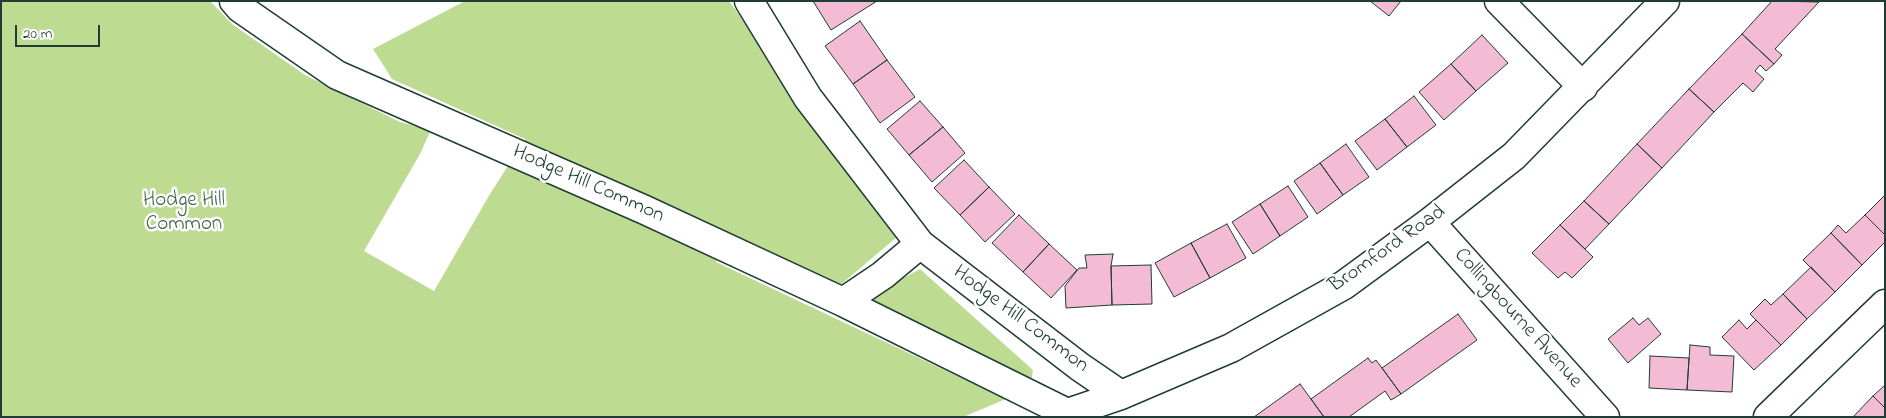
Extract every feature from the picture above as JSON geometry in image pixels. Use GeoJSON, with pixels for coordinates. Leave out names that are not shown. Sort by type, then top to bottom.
{"type":"FeatureCollection","features":[{"type":"Feature","properties":{"kind":"street","name":"Hodge Hill Common"},"geometry":{"type":"LineString","coordinates":[[234,1],[240,8],[337,75],[628,202],[844,302],[1061,415]]}},
{"type":"Feature","properties":{"kind":"street","name":"Hodge Hill Common"},"geometry":{"type":"LineString","coordinates":[[749,1],[808,98],[920,244],[1080,367],[1121,394]]}},
{"type":"Feature","properties":{"kind":"street"},"geometry":{"type":"LineString","coordinates":[[1499,1],[1583,87]]}},
{"type":"Feature","properties":{"kind":"street","name":"Bromford Road"},"geometry":{"type":"LineString","coordinates":[[1061,415],[1121,394],[1231,348],[1335,290],[1430,222],[1514,156],[1665,1]]}},
{"type":"Feature","properties":{"kind":"street","name":"Collingbourne Avenue"},"geometry":{"type":"LineString","coordinates":[[1430,222],[1605,417]]}},
{"type":"Feature","properties":{"kind":"street"},"geometry":{"type":"LineString","coordinates":[[844,302],[883,275],[920,244]]}},
{"type":"Feature","properties":{"kind":"street"},"geometry":{"type":"LineString","coordinates":[[1768,417],[1885,304]]}},
{"type":"Feature","properties":{"kind":"green space","name":"Hodge Hill Common"},"geometry":{"type":"Polygon","coordinates":[[[1,1],[210,1],[232,24],[305,75],[400,122],[431,130],[420,154],[364,251],[434,291],[490,194],[525,139],[392,79],[373,49],[465,1],[729,1],[897,237],[838,287],[730,242],[716,262],[1006,399],[963,417],[1,417],[1,1]]]}},
{"type":"Feature","properties":{"kind":"green space"},"geometry":{"type":"Polygon","coordinates":[[[920,269],[1033,370],[1031,382],[865,299],[920,269]]]}},
{"type":"Feature","properties":{"kind":"building"},"geometry":{"type":"Polygon","coordinates":[[[813,1],[877,1],[831,30],[813,1]]]}},
{"type":"Feature","properties":{"kind":"building"},"geometry":{"type":"Polygon","coordinates":[[[1370,1],[1401,1],[1389,16],[1370,1]]]}},
{"type":"Feature","properties":{"kind":"building"},"geometry":{"type":"Polygon","coordinates":[[[1772,1],[1819,2],[1775,49],[1782,55],[1774,64],[1742,34],[1772,1]]]}},
{"type":"Feature","properties":{"kind":"building"},"geometry":{"type":"Polygon","coordinates":[[[860,21],[887,60],[853,84],[825,46],[860,21]]]}},
{"type":"Feature","properties":{"kind":"building"},"geometry":{"type":"Polygon","coordinates":[[[1742,34],[1774,64],[1766,71],[1760,65],[1755,71],[1764,79],[1753,92],[1743,83],[1714,112],[1689,89],[1742,34]]]}},
{"type":"Feature","properties":{"kind":"building"},"geometry":{"type":"Polygon","coordinates":[[[1482,35],[1508,63],[1476,91],[1451,64],[1482,35]]]}},
{"type":"Feature","properties":{"kind":"building"},"geometry":{"type":"Polygon","coordinates":[[[887,60],[915,97],[880,123],[853,84],[887,60]]]}},
{"type":"Feature","properties":{"kind":"building"},"geometry":{"type":"Polygon","coordinates":[[[1451,64],[1476,91],[1444,120],[1419,92],[1451,64]]]}},
{"type":"Feature","properties":{"kind":"building"},"geometry":{"type":"Polygon","coordinates":[[[1689,89],[1714,112],[1662,168],[1637,144],[1689,89]]]}},
{"type":"Feature","properties":{"kind":"building"},"geometry":{"type":"Polygon","coordinates":[[[1414,96],[1436,125],[1407,147],[1385,119],[1414,96]]]}},
{"type":"Feature","properties":{"kind":"building"},"geometry":{"type":"Polygon","coordinates":[[[920,101],[943,127],[909,155],[887,129],[920,101]]]}},
{"type":"Feature","properties":{"kind":"building"},"geometry":{"type":"Polygon","coordinates":[[[1385,119],[1407,147],[1377,170],[1355,141],[1385,119]]]}},
{"type":"Feature","properties":{"kind":"building"},"geometry":{"type":"Polygon","coordinates":[[[943,127],[965,153],[932,182],[909,155],[943,127]]]}},
{"type":"Feature","properties":{"kind":"building"},"geometry":{"type":"Polygon","coordinates":[[[1346,144],[1369,177],[1343,195],[1320,163],[1346,144]]]}},
{"type":"Feature","properties":{"kind":"building"},"geometry":{"type":"Polygon","coordinates":[[[1637,144],[1662,168],[1609,224],[1584,201],[1637,144]]]}},
{"type":"Feature","properties":{"kind":"building"},"geometry":{"type":"Polygon","coordinates":[[[964,160],[989,187],[960,215],[934,188],[964,160]]]}},
{"type":"Feature","properties":{"kind":"building"},"geometry":{"type":"Polygon","coordinates":[[[1320,163],[1343,195],[1317,214],[1294,181],[1320,163]]]}},
{"type":"Feature","properties":{"kind":"building"},"geometry":{"type":"Polygon","coordinates":[[[1288,186],[1308,217],[1280,236],[1260,204],[1288,186]]]}},
{"type":"Feature","properties":{"kind":"building"},"geometry":{"type":"Polygon","coordinates":[[[989,187],[1015,214],[985,242],[960,215],[989,187]]]}},
{"type":"Feature","properties":{"kind":"building"},"geometry":{"type":"Polygon","coordinates":[[[1885,195],[1885,235],[1865,215],[1885,195]]]}},
{"type":"Feature","properties":{"kind":"building"},"geometry":{"type":"Polygon","coordinates":[[[1584,201],[1609,224],[1585,249],[1560,225],[1584,201]]]}},
{"type":"Feature","properties":{"kind":"building"},"geometry":{"type":"Polygon","coordinates":[[[1260,204],[1280,236],[1253,254],[1232,222],[1260,204]]]}},
{"type":"Feature","properties":{"kind":"building"},"geometry":{"type":"Polygon","coordinates":[[[1019,215],[1049,244],[1023,272],[992,243],[1019,215]]]}},
{"type":"Feature","properties":{"kind":"building"},"geometry":{"type":"Polygon","coordinates":[[[1865,215],[1885,235],[1885,242],[1862,265],[1831,233],[1838,225],[1846,233],[1865,215]]]}},
{"type":"Feature","properties":{"kind":"building"},"geometry":{"type":"Polygon","coordinates":[[[1227,224],[1246,258],[1210,278],[1191,243],[1227,224]]]}},
{"type":"Feature","properties":{"kind":"building"},"geometry":{"type":"Polygon","coordinates":[[[1560,225],[1593,257],[1572,278],[1565,272],[1558,278],[1532,253],[1560,225]]]}},
{"type":"Feature","properties":{"kind":"building"},"geometry":{"type":"Polygon","coordinates":[[[1831,233],[1862,265],[1835,292],[1803,260],[1831,233]]]}},
{"type":"Feature","properties":{"kind":"building"},"geometry":{"type":"Polygon","coordinates":[[[1191,243],[1210,278],[1174,297],[1155,263],[1191,243]]]}},
{"type":"Feature","properties":{"kind":"building"},"geometry":{"type":"Polygon","coordinates":[[[1049,244],[1077,270],[1051,298],[1023,272],[1049,244]]]}},
{"type":"Feature","properties":{"kind":"building"},"geometry":{"type":"Polygon","coordinates":[[[1113,254],[1111,266],[1112,305],[1066,308],[1065,286],[1079,268],[1087,268],[1085,255],[1113,254]]]}},
{"type":"Feature","properties":{"kind":"building"},"geometry":{"type":"Polygon","coordinates":[[[1151,265],[1152,304],[1112,305],[1111,266],[1151,265]]]}},
{"type":"Feature","properties":{"kind":"building"},"geometry":{"type":"Polygon","coordinates":[[[1811,267],[1835,292],[1807,319],[1783,294],[1811,267]]]}},
{"type":"Feature","properties":{"kind":"building"},"geometry":{"type":"Polygon","coordinates":[[[1783,294],[1807,319],[1781,345],[1750,314],[1765,299],[1771,305],[1783,294]]]}},
{"type":"Feature","properties":{"kind":"building"},"geometry":{"type":"Polygon","coordinates":[[[1458,314],[1477,340],[1401,394],[1382,368],[1458,314]]]}},
{"type":"Feature","properties":{"kind":"building"},"geometry":{"type":"Polygon","coordinates":[[[1633,318],[1639,325],[1648,318],[1661,334],[1628,363],[1608,339],[1633,318]]]}},
{"type":"Feature","properties":{"kind":"building"},"geometry":{"type":"Polygon","coordinates":[[[1739,320],[1747,329],[1756,320],[1781,345],[1754,370],[1722,337],[1739,320]]]}},
{"type":"Feature","properties":{"kind":"building"},"geometry":{"type":"Polygon","coordinates":[[[1690,345],[1710,347],[1710,355],[1734,356],[1732,392],[1687,390],[1690,345]]]}},
{"type":"Feature","properties":{"kind":"building"},"geometry":{"type":"Polygon","coordinates":[[[1650,356],[1689,358],[1687,390],[1649,388],[1650,356]]]}},
{"type":"Feature","properties":{"kind":"building"},"geometry":{"type":"Polygon","coordinates":[[[1368,358],[1372,363],[1376,360],[1401,394],[1391,400],[1385,391],[1349,417],[1324,417],[1311,399],[1368,358]]]}},
{"type":"Feature","properties":{"kind":"building"},"geometry":{"type":"Polygon","coordinates":[[[1300,384],[1324,417],[1254,417],[1300,384]]]}},
{"type":"Feature","properties":{"kind":"building"},"geometry":{"type":"Polygon","coordinates":[[[1885,385],[1885,408],[1873,396],[1885,385]]]}},
{"type":"Feature","properties":{"kind":"building"},"geometry":{"type":"Polygon","coordinates":[[[1873,396],[1885,408],[1885,417],[1853,417],[1873,396]]]}}]}
